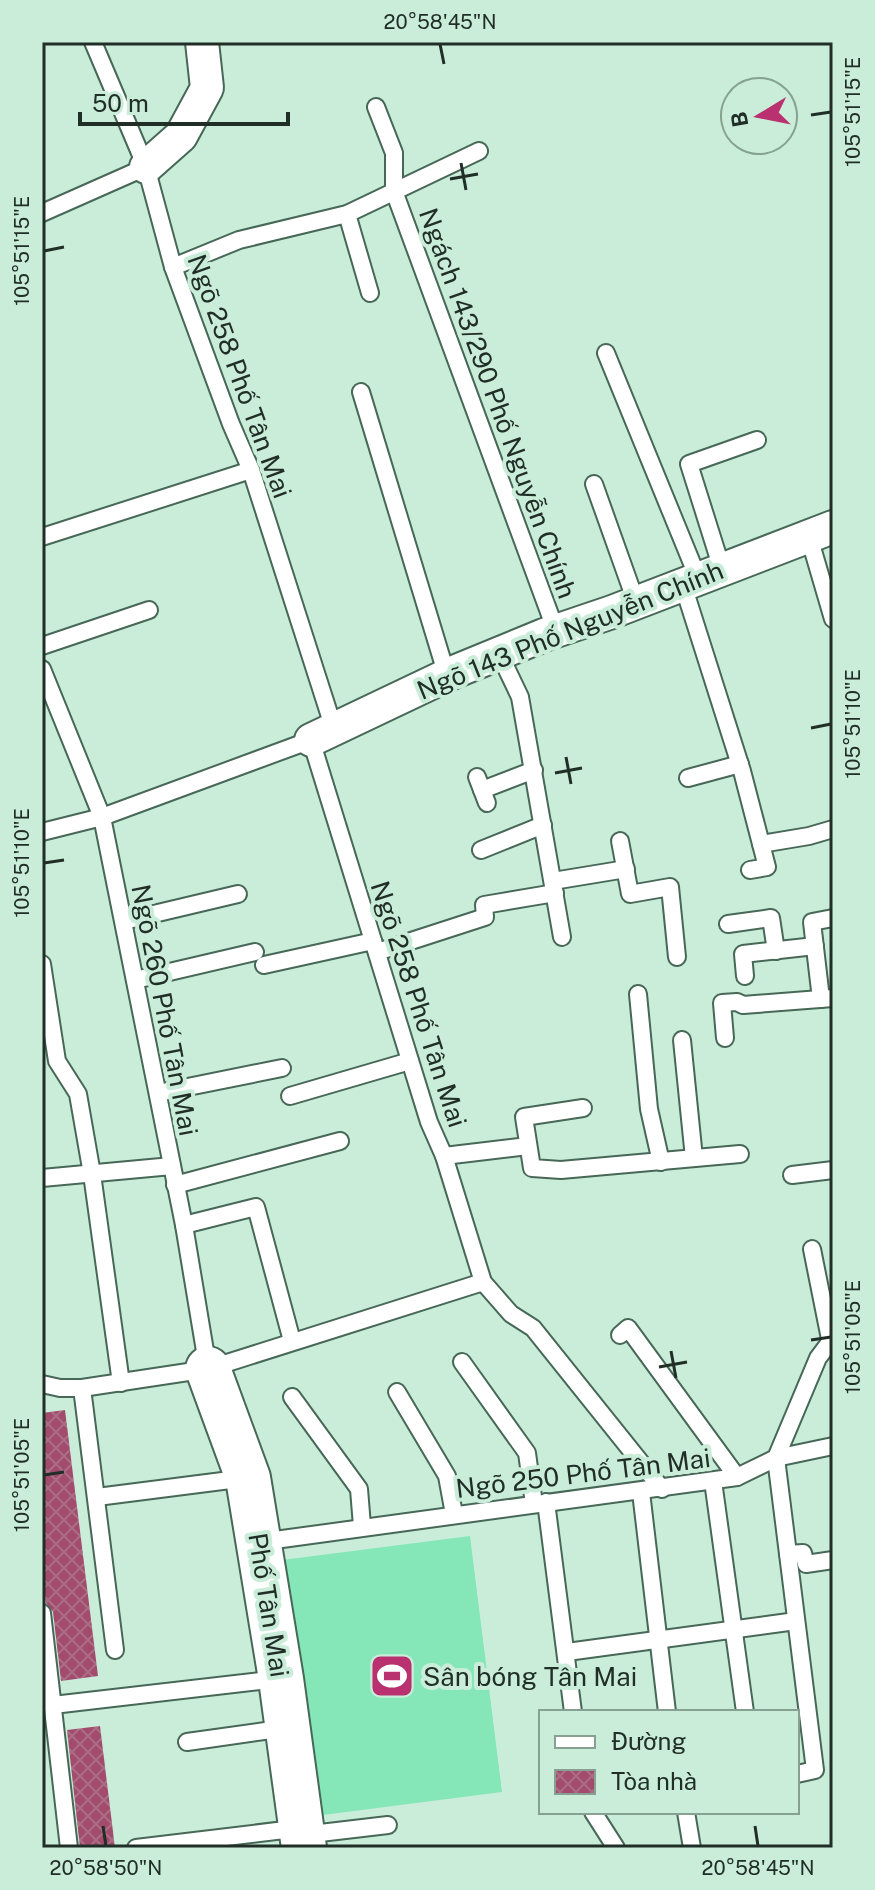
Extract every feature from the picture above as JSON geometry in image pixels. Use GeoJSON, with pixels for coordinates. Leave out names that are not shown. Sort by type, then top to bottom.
{"type":"FeatureCollection","features":[{"type":"Feature","properties":{"kind":"street"},"geometry":{"type":"LineString","coordinates":[[146,167],[181,136],[207,88],[202,42]]}},
{"type":"Feature","properties":{"kind":"street","name":"Ngõ 143 Phố Nguyễn Chính"},"geometry":{"type":"LineString","coordinates":[[322,735],[499,653],[821,532]]}},
{"type":"Feature","properties":{"kind":"street","name":"Phố Tân Mai"},"geometry":{"type":"LineString","coordinates":[[208,1369],[248,1478],[281,1679],[302,1837]]}},
{"type":"Feature","properties":{"kind":"lane","name":"Ngõ 258 Phố Tân Mai"},"geometry":{"type":"LineString","coordinates":[[93,42],[146,167],[173,267],[251,470],[375,947],[483,1282],[511,1314],[533,1328],[662,1489]]}},
{"type":"Feature","properties":{"kind":"lane","name":"Ngách 143/290 Phố Nguyễn Chính"},"geometry":{"type":"LineString","coordinates":[[376,107],[394,153],[394,191],[556,631]]}},
{"type":"Feature","properties":{"kind":"lane","name":"Ngách 143/290 Phố Nguyễn Chính"},"geometry":{"type":"LineString","coordinates":[[173,267],[239,240],[347,214],[479,151]]}},
{"type":"Feature","properties":{"kind":"lane"},"geometry":{"type":"LineString","coordinates":[[42,213],[146,167]]}},
{"type":"Feature","properties":{"kind":"lane"},"geometry":{"type":"LineString","coordinates":[[347,214],[370,293]]}},
{"type":"Feature","properties":{"kind":"lane"},"geometry":{"type":"LineString","coordinates":[[606,353],[701,577]]}},
{"type":"Feature","properties":{"kind":"lane"},"geometry":{"type":"LineString","coordinates":[[361,392],[447,676]]}},
{"type":"Feature","properties":{"kind":"lane"},"geometry":{"type":"LineString","coordinates":[[750,870],[767,867],[740,764],[701,577],[689,464],[757,440]]}},
{"type":"Feature","properties":{"kind":"lane"},"geometry":{"type":"LineString","coordinates":[[42,537],[251,470]]}},
{"type":"Feature","properties":{"kind":"lane"},"geometry":{"type":"LineString","coordinates":[[594,484],[636,602]]}},
{"type":"Feature","properties":{"kind":"lane"},"geometry":{"type":"LineString","coordinates":[[821,532],[833,619]]}},
{"type":"Feature","properties":{"kind":"lane"},"geometry":{"type":"LineString","coordinates":[[42,646],[149,610]]}},
{"type":"Feature","properties":{"kind":"lane"},"geometry":{"type":"LineString","coordinates":[[499,653],[520,697],[562,937]]}},
{"type":"Feature","properties":{"kind":"lane","name":"Ngõ 260 Phố Tân Mai"},"geometry":{"type":"LineString","coordinates":[[42,669],[102,817],[184,1225],[208,1369]]}},
{"type":"Feature","properties":{"kind":"lane"},"geometry":{"type":"LineString","coordinates":[[42,832],[102,817],[322,735]]}},
{"type":"Feature","properties":{"kind":"lane"},"geometry":{"type":"LineString","coordinates":[[688,778],[740,764]]}},
{"type":"Feature","properties":{"kind":"lane"},"geometry":{"type":"LineString","coordinates":[[482,790],[534,770]]}},
{"type":"Feature","properties":{"kind":"lane"},"geometry":{"type":"LineString","coordinates":[[481,850],[543,825]]}},
{"type":"Feature","properties":{"kind":"lane"},"geometry":{"type":"LineString","coordinates":[[761,844],[833,829]]}},
{"type":"Feature","properties":{"kind":"lane"},"geometry":{"type":"LineString","coordinates":[[620,841],[630,894],[670,887],[677,957]]}},
{"type":"Feature","properties":{"kind":"lane"},"geometry":{"type":"LineString","coordinates":[[135,980],[260,958],[375,947],[485,917],[484,905],[626,869]]}},
{"type":"Feature","properties":{"kind":"lane"},"geometry":{"type":"LineString","coordinates":[[124,921],[238,894]]}},
{"type":"Feature","properties":{"kind":"lane"},"geometry":{"type":"LineString","coordinates":[[728,924],[771,918],[776,951]]}},
{"type":"Feature","properties":{"kind":"lane"},"geometry":{"type":"LineString","coordinates":[[725,1038],[722,1003],[737,1002],[743,1005],[827,999],[812,922],[833,918]]}},
{"type":"Feature","properties":{"kind":"lane"},"geometry":{"type":"LineString","coordinates":[[745,976],[743,954],[815,946]]}},
{"type":"Feature","properties":{"kind":"lane"},"geometry":{"type":"LineString","coordinates":[[42,964],[57,1061],[78,1094],[121,1383]]}},
{"type":"Feature","properties":{"kind":"lane"},"geometry":{"type":"LineString","coordinates":[[638,994],[649,1109],[661,1162]]}},
{"type":"Feature","properties":{"kind":"lane"},"geometry":{"type":"LineString","coordinates":[[682,1040],[694,1158]]}},
{"type":"Feature","properties":{"kind":"lane"},"geometry":{"type":"LineString","coordinates":[[290,1096],[410,1061]]}},
{"type":"Feature","properties":{"kind":"lane"},"geometry":{"type":"LineString","coordinates":[[158,1093],[282,1068]]}},
{"type":"Feature","properties":{"kind":"lane"},"geometry":{"type":"LineString","coordinates":[[583,1108],[524,1117],[532,1168],[561,1170],[740,1154]]}},
{"type":"Feature","properties":{"kind":"lane"},"geometry":{"type":"LineString","coordinates":[[175,1185],[340,1141]]}},
{"type":"Feature","properties":{"kind":"lane"},"geometry":{"type":"LineString","coordinates":[[444,1156],[528,1146]]}},
{"type":"Feature","properties":{"kind":"lane"},"geometry":{"type":"LineString","coordinates":[[42,1178],[172,1166]]}},
{"type":"Feature","properties":{"kind":"lane"},"geometry":{"type":"LineString","coordinates":[[792,1175],[833,1170]]}},
{"type":"Feature","properties":{"kind":"lane"},"geometry":{"type":"LineString","coordinates":[[184,1225],[256,1207],[292,1341]]}},
{"type":"Feature","properties":{"kind":"lane"},"geometry":{"type":"LineString","coordinates":[[799,1774],[815,1770],[776,1458],[818,1358],[832,1339],[812,1249]]}},
{"type":"Feature","properties":{"kind":"lane"},"geometry":{"type":"LineString","coordinates":[[42,1384],[82,1388],[208,1369],[483,1282]]}},
{"type":"Feature","properties":{"kind":"lane"},"geometry":{"type":"LineString","coordinates":[[620,1335],[628,1328],[737,1477]]}},
{"type":"Feature","properties":{"kind":"lane"},"geometry":{"type":"LineString","coordinates":[[462,1362],[527,1453],[540,1503],[567,1652],[573,1710]]}},
{"type":"Feature","properties":{"kind":"lane"},"geometry":{"type":"LineString","coordinates":[[82,1388],[115,1650]]}},
{"type":"Feature","properties":{"kind":"lane"},"geometry":{"type":"LineString","coordinates":[[397,1392],[447,1476],[454,1514]]}},
{"type":"Feature","properties":{"kind":"lane"},"geometry":{"type":"LineString","coordinates":[[292,1397],[359,1489],[362,1526]]}},
{"type":"Feature","properties":{"kind":"lane","name":"Ngõ 250 Phố Tân Mai"},"geometry":{"type":"LineString","coordinates":[[260,1542],[737,1477],[776,1458],[833,1446]]}},
{"type":"Feature","properties":{"kind":"lane"},"geometry":{"type":"LineString","coordinates":[[97,1497],[248,1478]]}},
{"type":"Feature","properties":{"kind":"lane"},"geometry":{"type":"LineString","coordinates":[[713,1481],[745,1710]]}},
{"type":"Feature","properties":{"kind":"lane"},"geometry":{"type":"LineString","coordinates":[[641,1492],[667,1710]]}},
{"type":"Feature","properties":{"kind":"lane"},"geometry":{"type":"LineString","coordinates":[[788,1554],[803,1553],[806,1564],[833,1560]]}},
{"type":"Feature","properties":{"kind":"lane"},"geometry":{"type":"LineString","coordinates":[[42,1613],[69,1848]]}},
{"type":"Feature","properties":{"kind":"lane"},"geometry":{"type":"LineString","coordinates":[[567,1652],[796,1621]]}},
{"type":"Feature","properties":{"kind":"lane"},"geometry":{"type":"LineString","coordinates":[[53,1705],[281,1679]]}},
{"type":"Feature","properties":{"kind":"lane"},"geometry":{"type":"LineString","coordinates":[[187,1742],[288,1728]]}},
{"type":"Feature","properties":{"kind":"lane"},"geometry":{"type":"LineString","coordinates":[[594,1814],[616,1848]]}},
{"type":"Feature","properties":{"kind":"lane"},"geometry":{"type":"LineString","coordinates":[[686,1814],[692,1848]]}},
{"type":"Feature","properties":{"kind":"lane"},"geometry":{"type":"LineString","coordinates":[[136,1848],[302,1837],[388,1825]]}},
{"type":"Feature","properties":{"kind":"green space","name":"Sân bóng Tân Mai"},"geometry":{"type":"Polygon","coordinates":[[[470,1536],[502,1792],[315,1816],[282,1560],[470,1536]]]}},
{"type":"Feature","properties":{"kind":"building"},"geometry":{"type":"Polygon","coordinates":[[[65,1410],[98,1676],[61,1681],[53,1612],[46,1603],[42,1573],[42,1413],[65,1410]]]}},
{"type":"Feature","properties":{"kind":"building"},"geometry":{"type":"Polygon","coordinates":[[[100,1726],[115,1848],[80,1848],[67,1730],[100,1726]]]}},
{"type":"Feature","properties":{"kind":"place","name":"Sân bóng Tân Mai"},"geometry":{"type":"Point","coordinates":[392,1676]}}]}
